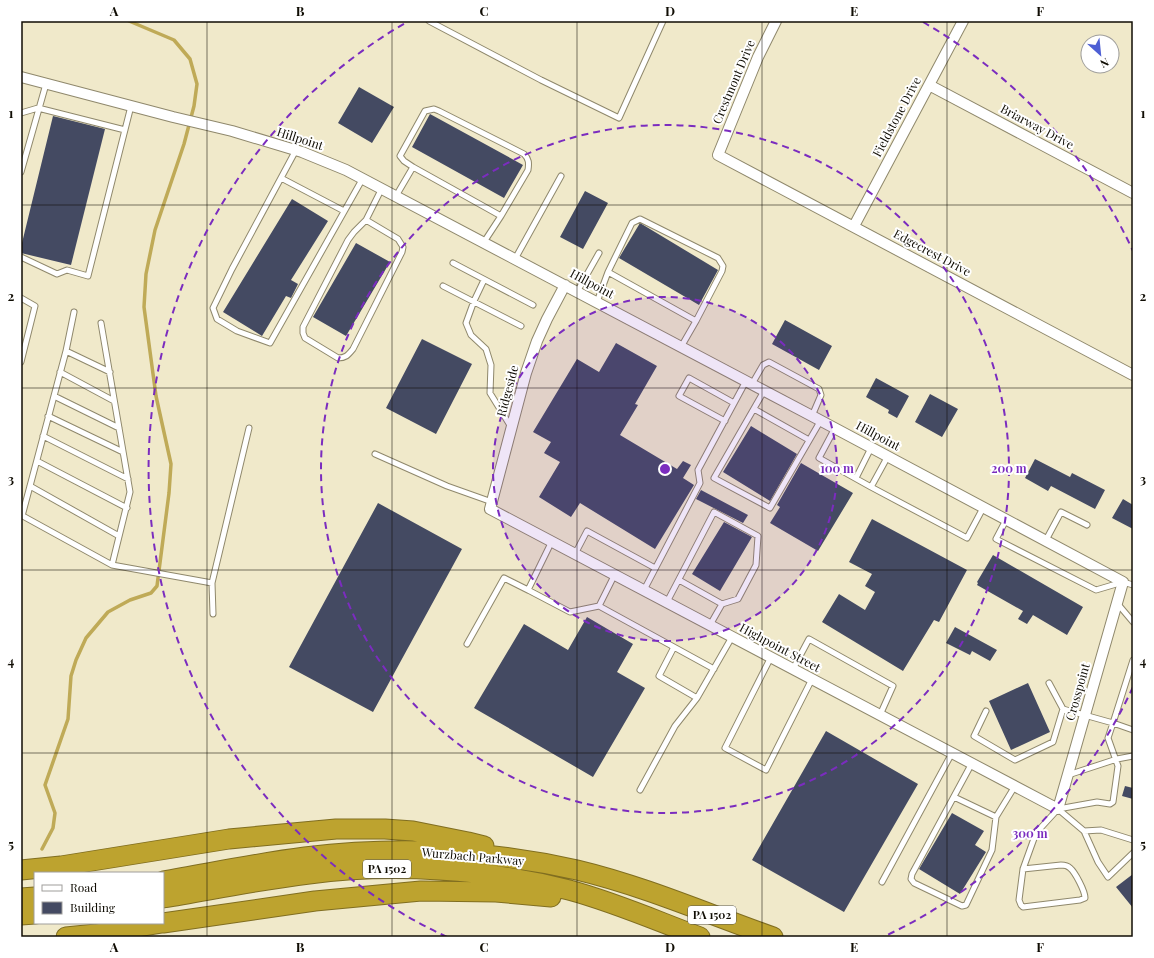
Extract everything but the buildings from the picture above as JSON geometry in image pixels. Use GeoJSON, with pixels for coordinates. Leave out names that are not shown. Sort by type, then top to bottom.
{"type":"FeatureCollection","features":[{"type":"Feature","properties":{"kind":"highway"},"geometry":{"type":"LineString","coordinates":[[21,870],[61,866],[229,840],[336,829],[385,829],[413,831],[468,842],[541,863]]}},
{"type":"Feature","properties":{"kind":"highway","name":"Wurzbach Parkway"},"geometry":{"type":"LineString","coordinates":[[164,881],[305,857],[364,852],[462,853],[541,863],[584,872],[651,892],[773,937]]}},
{"type":"Feature","properties":{"kind":"highway","name":"Wurzbach Parkway"},"geometry":{"type":"LineString","coordinates":[[164,898],[309,874],[365,869],[418,868],[459,871],[539,883],[608,903],[700,937]]}},
{"type":"Feature","properties":{"kind":"highway"},"geometry":{"type":"LineString","coordinates":[[164,923],[315,901],[421,891],[496,892],[608,903]]}},
{"type":"Feature","properties":{"kind":"highway"},"geometry":{"type":"LineString","coordinates":[[21,898],[34,897]]}},
{"type":"Feature","properties":{"kind":"highway"},"geometry":{"type":"LineString","coordinates":[[21,915],[34,914]]}},
{"type":"Feature","properties":{"kind":"highway"},"geometry":{"type":"LineString","coordinates":[[66,937],[96,934],[156,924]]}},
{"type":"Feature","properties":{"kind":"street","name":"Crestmont Drive"},"geometry":{"type":"LineString","coordinates":[[718,155],[758,57],[776,21]]}},
{"type":"Feature","properties":{"kind":"street","name":"Fieldstone Drive"},"geometry":{"type":"LineString","coordinates":[[854,226],[963,21]]}},
{"type":"Feature","properties":{"kind":"street","name":"Hillpoint"},"geometry":{"type":"LineString","coordinates":[[21,77],[173,118],[232,132],[296,150],[327,161],[382,188],[888,456],[983,508],[1128,583]]}},
{"type":"Feature","properties":{"kind":"street","name":"Briarway Drive"},"geometry":{"type":"LineString","coordinates":[[930,85],[1133,193]]}},
{"type":"Feature","properties":{"kind":"street","name":"Edgecrest Drive"},"geometry":{"type":"LineString","coordinates":[[718,155],[1133,375]]}},
{"type":"Feature","properties":{"kind":"street","name":"Ridgeside"},"geometry":{"type":"LineString","coordinates":[[491,506],[526,372],[537,341],[565,285]]}},
{"type":"Feature","properties":{"kind":"street","name":"Highpoint Street"},"geometry":{"type":"LineString","coordinates":[[491,506],[552,542],[1058,809]]}},
{"type":"Feature","properties":{"kind":"street","name":"Crosspoint"},"geometry":{"type":"LineString","coordinates":[[1058,809],[1117,603],[1128,583]]}},
{"type":"Feature","properties":{"kind":"lane"},"geometry":{"type":"LineString","coordinates":[[429,21],[540,80],[619,118],[662,21]]}},
{"type":"Feature","properties":{"kind":"lane"},"geometry":{"type":"LineString","coordinates":[[21,172],[46,84]]}},
{"type":"Feature","properties":{"kind":"lane"},"geometry":{"type":"LineString","coordinates":[[21,257],[57,274],[67,270],[88,276],[131,106]]}},
{"type":"Feature","properties":{"kind":"lane"},"geometry":{"type":"LineString","coordinates":[[21,113],[38,108],[125,130]]}},
{"type":"Feature","properties":{"kind":"lane"},"geometry":{"type":"LineString","coordinates":[[484,242],[501,216],[528,170],[528,158],[524,154],[439,111],[425,111],[400,156],[404,161],[413,167],[501,216]]}},
{"type":"Feature","properties":{"kind":"lane"},"geometry":{"type":"LineString","coordinates":[[296,150],[232,269],[213,308],[218,319],[237,331],[270,343],[363,178]]}},
{"type":"Feature","properties":{"kind":"lane"},"geometry":{"type":"LineString","coordinates":[[396,196],[413,167]]}},
{"type":"Feature","properties":{"kind":"lane"},"geometry":{"type":"LineString","coordinates":[[515,259],[561,176]]}},
{"type":"Feature","properties":{"kind":"lane"},"geometry":{"type":"LineString","coordinates":[[281,178],[344,211]]}},
{"type":"Feature","properties":{"kind":"lane"},"geometry":{"type":"LineString","coordinates":[[366,220],[398,239],[403,247],[402,252],[353,349],[344,358],[338,358],[305,338],[303,327],[348,240],[366,220],[382,188]]}},
{"type":"Feature","properties":{"kind":"lane"},"geometry":{"type":"LineString","coordinates":[[596,302],[608,272],[632,223],[636,220],[640,219],[718,258],[723,266],[722,271],[696,322],[681,347]]}},
{"type":"Feature","properties":{"kind":"lane"},"geometry":{"type":"LineString","coordinates":[[578,292],[599,253]]}},
{"type":"Feature","properties":{"kind":"lane"},"geometry":{"type":"LineString","coordinates":[[453,263],[533,305]]}},
{"type":"Feature","properties":{"kind":"lane"},"geometry":{"type":"LineString","coordinates":[[608,272],[696,322]]}},
{"type":"Feature","properties":{"kind":"lane"},"geometry":{"type":"LineString","coordinates":[[484,280],[466,323],[471,335],[486,349],[491,365],[490,393],[512,428]]}},
{"type":"Feature","properties":{"kind":"lane"},"geometry":{"type":"LineString","coordinates":[[443,286],[521,326]]}},
{"type":"Feature","properties":{"kind":"lane"},"geometry":{"type":"LineString","coordinates":[[21,298],[35,306],[21,362]]}},
{"type":"Feature","properties":{"kind":"lane"},"geometry":{"type":"LineString","coordinates":[[74,312],[66,351],[22,515],[112,565],[212,583]]}},
{"type":"Feature","properties":{"kind":"lane"},"geometry":{"type":"LineString","coordinates":[[101,323],[130,492],[112,565]]}},
{"type":"Feature","properties":{"kind":"lane"},"geometry":{"type":"LineString","coordinates":[[66,351],[110,372]]}},
{"type":"Feature","properties":{"kind":"lane"},"geometry":{"type":"LineString","coordinates":[[644,590],[700,483],[698,470],[734,403],[763,365],[769,362],[819,389],[821,396],[809,440],[770,508],[714,478],[764,391]]}},
{"type":"Feature","properties":{"kind":"lane"},"geometry":{"type":"LineString","coordinates":[[60,372],[114,401]]}},
{"type":"Feature","properties":{"kind":"lane"},"geometry":{"type":"LineString","coordinates":[[725,421],[679,396],[689,378],[734,403]]}},
{"type":"Feature","properties":{"kind":"lane"},"geometry":{"type":"LineString","coordinates":[[54,396],[119,428]]}},
{"type":"Feature","properties":{"kind":"lane"},"geometry":{"type":"LineString","coordinates":[[754,409],[809,440]]}},
{"type":"Feature","properties":{"kind":"lane"},"geometry":{"type":"LineString","coordinates":[[48,416],[124,452]]}},
{"type":"Feature","properties":{"kind":"lane"},"geometry":{"type":"LineString","coordinates":[[213,614],[212,583],[249,428]]}},
{"type":"Feature","properties":{"kind":"lane"},"geometry":{"type":"LineString","coordinates":[[835,428],[819,458],[967,538],[983,508]]}},
{"type":"Feature","properties":{"kind":"lane"},"geometry":{"type":"LineString","coordinates":[[43,436],[128,479]]}},
{"type":"Feature","properties":{"kind":"lane"},"geometry":{"type":"LineString","coordinates":[[856,478],[871,448]]}},
{"type":"Feature","properties":{"kind":"lane"},"geometry":{"type":"LineString","coordinates":[[375,454],[491,506]]}},
{"type":"Feature","properties":{"kind":"lane"},"geometry":{"type":"LineString","coordinates":[[871,486],[888,456]]}},
{"type":"Feature","properties":{"kind":"lane"},"geometry":{"type":"LineString","coordinates":[[36,461],[127,508]]}},
{"type":"Feature","properties":{"kind":"lane"},"geometry":{"type":"LineString","coordinates":[[30,486],[120,536]]}},
{"type":"Feature","properties":{"kind":"lane"},"geometry":{"type":"LineString","coordinates":[[667,602],[714,512],[758,536],[756,564],[738,598],[722,604],[710,625]]}},
{"type":"Feature","properties":{"kind":"lane"},"geometry":{"type":"LineString","coordinates":[[1046,540],[1061,512],[1087,525]]}},
{"type":"Feature","properties":{"kind":"lane"},"geometry":{"type":"LineString","coordinates":[[1006,520],[996,540],[1096,590],[1128,583]]}},
{"type":"Feature","properties":{"kind":"lane"},"geometry":{"type":"LineString","coordinates":[[575,554],[587,531],[655,568]]}},
{"type":"Feature","properties":{"kind":"lane"},"geometry":{"type":"LineString","coordinates":[[528,590],[552,542]]}},
{"type":"Feature","properties":{"kind":"lane"},"geometry":{"type":"LineString","coordinates":[[599,606],[615,574]]}},
{"type":"Feature","properties":{"kind":"lane"},"geometry":{"type":"LineString","coordinates":[[467,644],[504,578],[570,612],[599,606],[714,669]]}},
{"type":"Feature","properties":{"kind":"lane"},"geometry":{"type":"LineString","coordinates":[[679,580],[722,604]]}},
{"type":"Feature","properties":{"kind":"lane"},"geometry":{"type":"LineString","coordinates":[[1117,603],[1133,622]]}},
{"type":"Feature","properties":{"kind":"lane"},"geometry":{"type":"LineString","coordinates":[[640,790],[675,726],[697,698],[732,637]]}},
{"type":"Feature","properties":{"kind":"lane"},"geometry":{"type":"LineString","coordinates":[[793,669],[809,639],[893,686],[880,715]]}},
{"type":"Feature","properties":{"kind":"lane"},"geometry":{"type":"LineString","coordinates":[[674,647],[659,676],[697,698]]}},
{"type":"Feature","properties":{"kind":"lane"},"geometry":{"type":"LineString","coordinates":[[771,657],[725,748],[766,770],[812,679]]}},
{"type":"Feature","properties":{"kind":"lane"},"geometry":{"type":"LineString","coordinates":[[1023,869],[1061,865],[1066,866],[1072,869],[1085,893],[1085,898],[1080,900],[1023,906],[1019,900],[1023,869],[1036,833],[1058,809],[1097,802],[1110,804],[1113,802],[1118,766],[1117,759],[1108,738],[1133,660]]}},
{"type":"Feature","properties":{"kind":"lane"},"geometry":{"type":"LineString","coordinates":[[986,711],[974,736],[1015,760],[1054,742],[1063,709],[1049,683]]}},
{"type":"Feature","properties":{"kind":"lane"},"geometry":{"type":"LineString","coordinates":[[1063,709],[1133,730]]}},
{"type":"Feature","properties":{"kind":"lane"},"geometry":{"type":"LineString","coordinates":[[882,882],[952,753]]}},
{"type":"Feature","properties":{"kind":"lane"},"geometry":{"type":"LineString","coordinates":[[1068,774],[1117,759],[1133,756]]}},
{"type":"Feature","properties":{"kind":"lane"},"geometry":{"type":"LineString","coordinates":[[972,764],[912,874],[911,879],[914,883],[962,906],[966,905],[992,850],[996,817],[1014,786]]}},
{"type":"Feature","properties":{"kind":"lane"},"geometry":{"type":"LineString","coordinates":[[954,797],[996,817]]}},
{"type":"Feature","properties":{"kind":"lane"},"geometry":{"type":"LineString","coordinates":[[1058,809],[1084,831],[1098,862],[1108,877],[1133,853]]}},
{"type":"Feature","properties":{"kind":"lane"},"geometry":{"type":"LineString","coordinates":[[1084,831],[1101,830],[1133,840]]}},
{"type":"Feature","properties":{"kind":"waterway"},"geometry":{"type":"LineString","coordinates":[[42,849],[53,828],[55,813],[45,785],[68,719],[71,676],[76,660],[86,638],[108,612],[130,600],[151,593],[157,586],[169,493],[171,464],[156,396],[144,307],[146,274],[155,230],[184,144],[194,106],[197,84],[190,59],[174,40],[129,21]]}}]}
